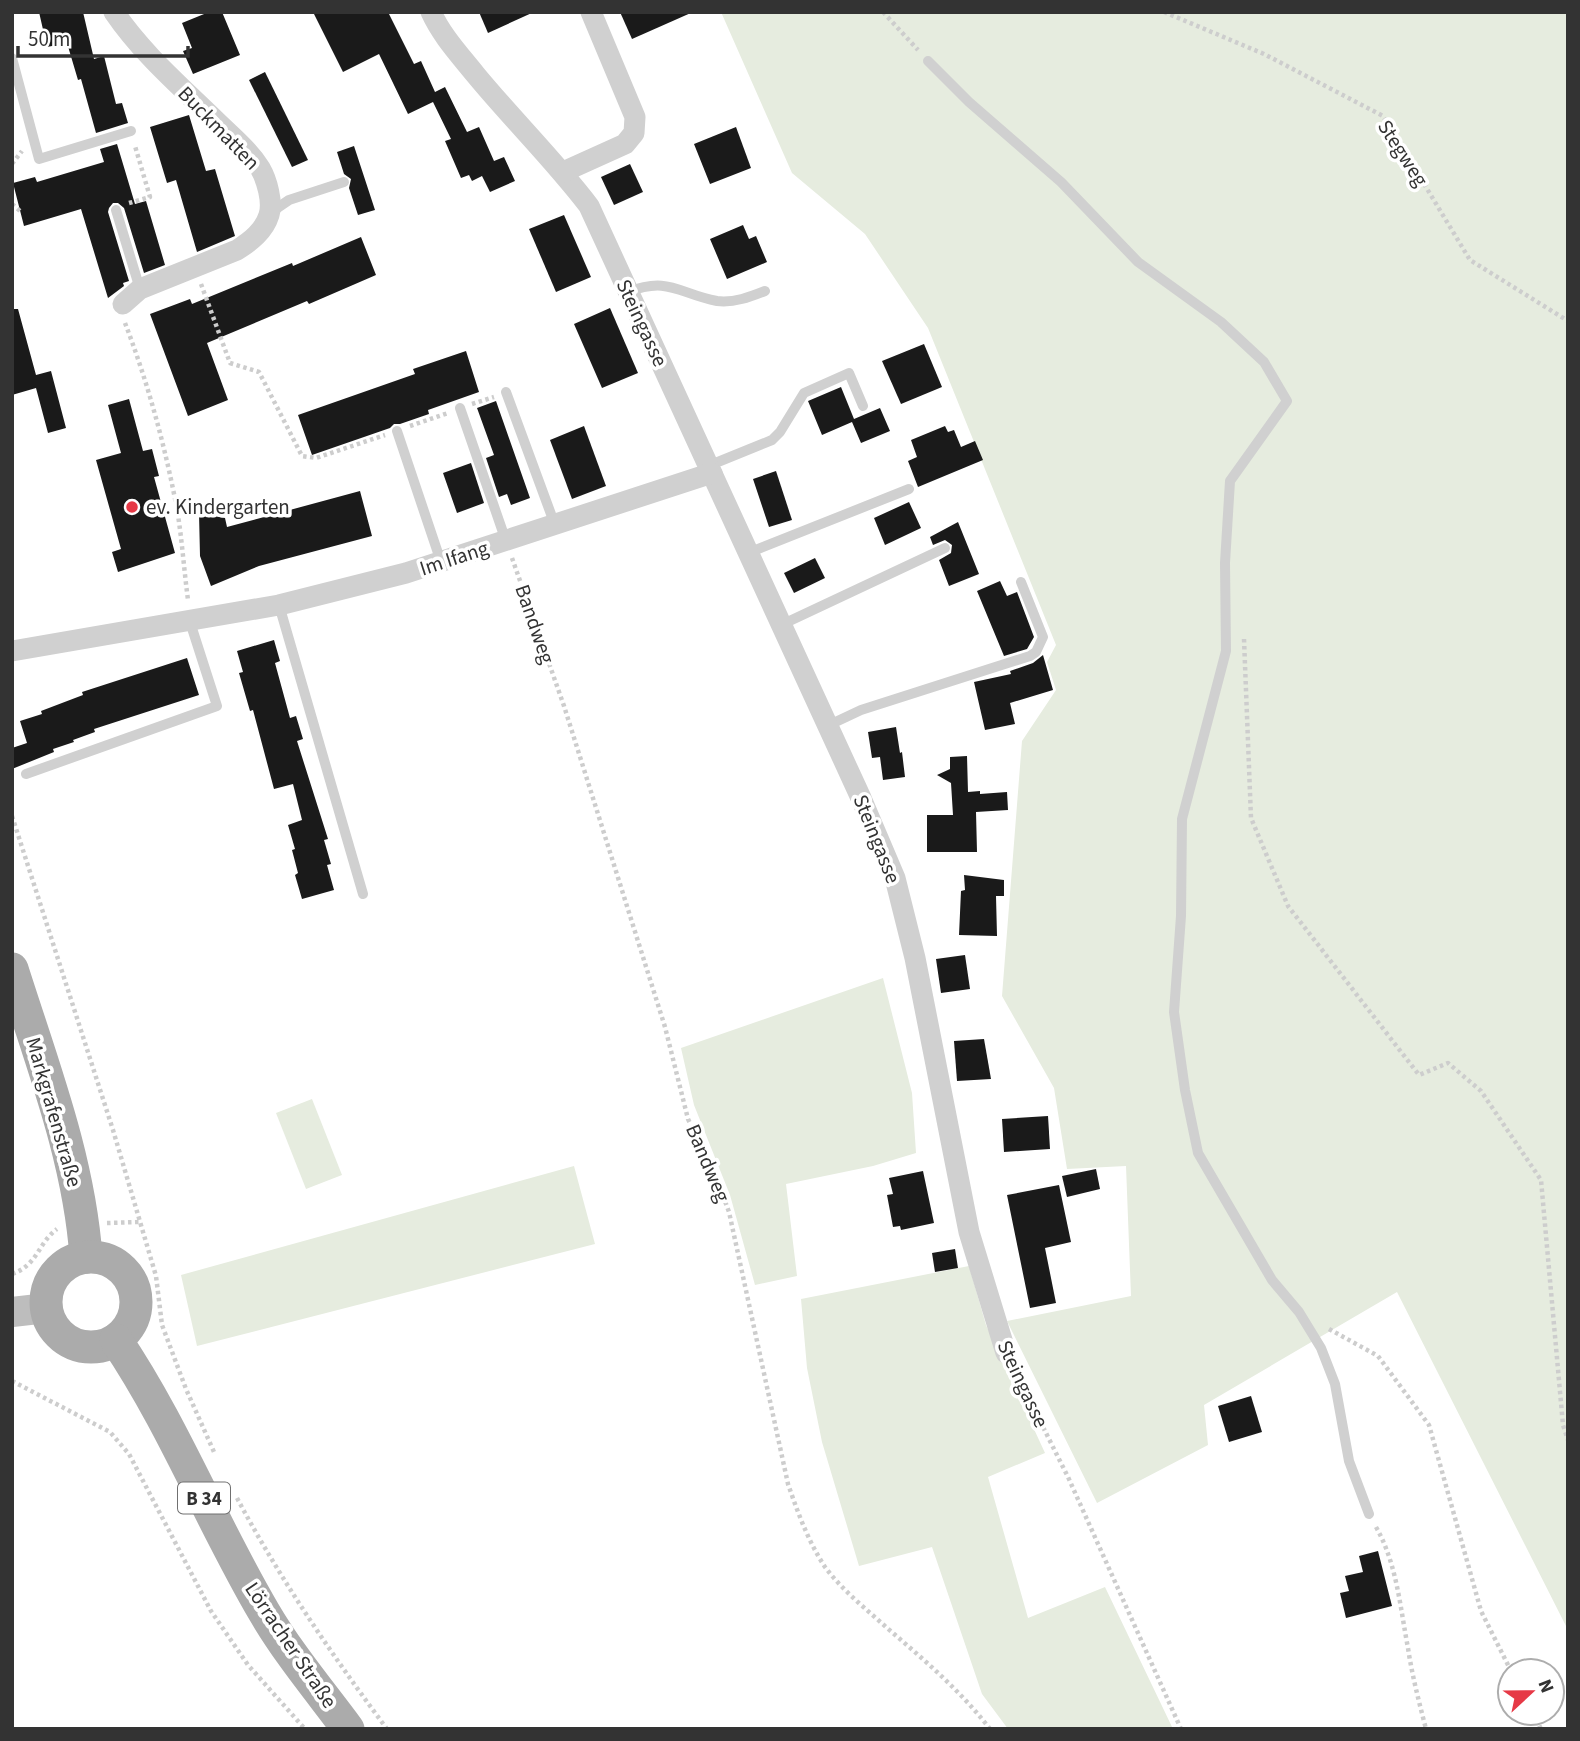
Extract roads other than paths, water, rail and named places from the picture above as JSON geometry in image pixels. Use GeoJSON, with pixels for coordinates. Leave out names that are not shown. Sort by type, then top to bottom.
{"type":"FeatureCollection","features":[{"type":"Feature","properties":{"kind":"main road","name":"Markgrafenstraße"},"geometry":{"type":"LineString","coordinates":[[12,969],[71,1160],[84,1225],[86,1257]]}},
{"type":"Feature","properties":{"kind":"main road"},"geometry":{"type":"LineString","coordinates":[[86,1257],[112,1262],[122,1270],[135,1293],[136,1306],[125,1331],[116,1340],[94,1347],[72,1343],[55,1329],[47,1308],[47,1294],[52,1280],[66,1265],[86,1257]]}},
{"type":"Feature","properties":{"kind":"main road","name":"Lörracher Straße"},"geometry":{"type":"LineString","coordinates":[[116,1340],[144,1382],[178,1444],[264,1612],[348,1729]]}},
{"type":"Feature","properties":{"kind":"street","name":"Buckmatten"},"geometry":{"type":"LineString","coordinates":[[114,12],[143,51],[247,150],[262,170],[270,195],[270,213]]}},
{"type":"Feature","properties":{"kind":"street","name":"Steingasse"},"geometry":{"type":"LineString","coordinates":[[431,12],[439,30],[499,103],[563,172],[589,206],[895,878],[915,958],[969,1232],[1006,1353]]}},
{"type":"Feature","properties":{"kind":"street"},"geometry":{"type":"LineString","coordinates":[[563,172],[625,144],[635,133],[635,117],[591,12]]}},
{"type":"Feature","properties":{"kind":"street"},"geometry":{"type":"LineString","coordinates":[[123,304],[140,289],[237,250],[252,240],[264,226],[270,213]]}},
{"type":"Feature","properties":{"kind":"street","name":"Im Ifang"},"geometry":{"type":"LineString","coordinates":[[12,651],[279,605],[441,562],[555,525],[710,469]]}},
{"type":"Feature","properties":{"kind":"street"},"geometry":{"type":"LineString","coordinates":[[12,1312],[47,1308]]}},
{"type":"Feature","properties":{"kind":"lane"},"geometry":{"type":"LineString","coordinates":[[12,58],[40,159],[131,131]]}},
{"type":"Feature","properties":{"kind":"lane"},"geometry":{"type":"LineString","coordinates":[[928,61],[970,102],[1061,181],[1138,262],[1221,322],[1264,362],[1287,401],[1230,481],[1225,563],[1226,651],[1182,819],[1181,916],[1174,1012],[1185,1090],[1198,1153],[1272,1280],[1299,1312],[1321,1348],[1335,1384],[1349,1461],[1369,1514]]}},
{"type":"Feature","properties":{"kind":"lane"},"geometry":{"type":"LineString","coordinates":[[270,213],[289,200],[344,182]]}},
{"type":"Feature","properties":{"kind":"lane"},"geometry":{"type":"LineString","coordinates":[[116,210],[140,289]]}},
{"type":"Feature","properties":{"kind":"lane"},"geometry":{"type":"LineString","coordinates":[[628,292],[659,284],[718,301],[731,301],[765,291]]}},
{"type":"Feature","properties":{"kind":"lane"},"geometry":{"type":"LineString","coordinates":[[710,469],[772,440],[780,432],[804,393],[849,373],[863,406]]}},
{"type":"Feature","properties":{"kind":"lane"},"geometry":{"type":"LineString","coordinates":[[506,392],[555,525]]}},
{"type":"Feature","properties":{"kind":"lane"},"geometry":{"type":"LineString","coordinates":[[460,408],[506,541]]}},
{"type":"Feature","properties":{"kind":"lane"},"geometry":{"type":"LineString","coordinates":[[397,431],[441,562]]}},
{"type":"Feature","properties":{"kind":"lane"},"geometry":{"type":"LineString","coordinates":[[748,553],[909,489]]}},
{"type":"Feature","properties":{"kind":"lane"},"geometry":{"type":"LineString","coordinates":[[781,625],[945,548]]}},
{"type":"Feature","properties":{"kind":"lane"},"geometry":{"type":"LineString","coordinates":[[827,726],[861,710],[1010,664],[1036,652],[1043,637],[1021,582]]}},
{"type":"Feature","properties":{"kind":"lane"},"geometry":{"type":"LineString","coordinates":[[279,605],[363,894]]}},
{"type":"Feature","properties":{"kind":"lane"},"geometry":{"type":"LineString","coordinates":[[26,774],[217,706],[190,622]]}},
{"type":"Feature","properties":{"kind":"place","name":"ev. Kindergarten"},"geometry":{"type":"Point","coordinates":[132,507]}}]}
